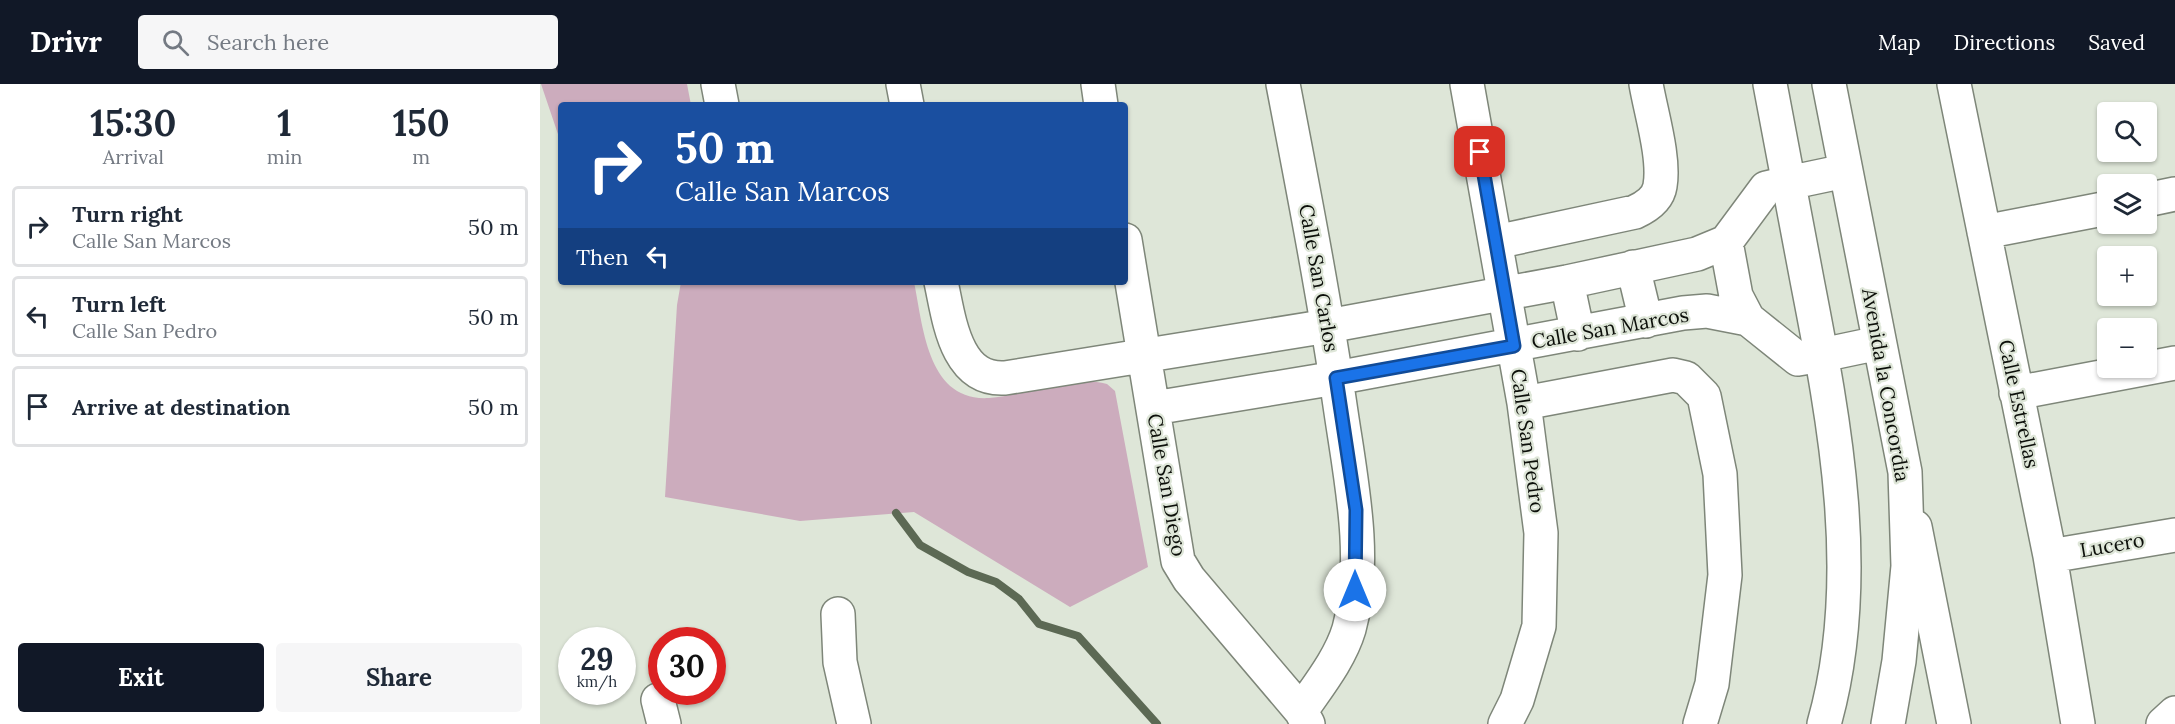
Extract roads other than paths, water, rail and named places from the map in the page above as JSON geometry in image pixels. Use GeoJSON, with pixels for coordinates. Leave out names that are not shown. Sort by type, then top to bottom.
{"type":"FeatureCollection","features":[{"type":"Feature","properties":{"kind":"street"},"geometry":{"type":"LineString","coordinates":[[718,84],[721,102]]}},
{"type":"Feature","properties":{"kind":"street"},"geometry":{"type":"LineString","coordinates":[[903,84],[906,102]]}},
{"type":"Feature","properties":{"kind":"street"},"geometry":{"type":"LineString","coordinates":[[1098,84],[1101,102]]}},
{"type":"Feature","properties":{"kind":"street","name":"Calle San Carlos"},"geometry":{"type":"LineString","coordinates":[[1283,84],[1328,326],[1356,510],[1355,590],[1348,629],[1336,659],[1305,718]]}},
{"type":"Feature","properties":{"kind":"street","name":"Calle San Pedro"},"geometry":{"type":"LineString","coordinates":[[1467,84],[1524,403],[1541,533],[1539,626],[1516,700],[1505,724]]}},
{"type":"Feature","properties":{"kind":"street"},"geometry":{"type":"LineString","coordinates":[[1496,242],[1635,212],[1649,205],[1660,188],[1660,168],[1646,84]]}},
{"type":"Feature","properties":{"kind":"street"},"geometry":{"type":"LineString","coordinates":[[1770,84],[1822,354],[1835,441],[1843,541],[1843,620],[1834,690],[1824,724]]}},
{"type":"Feature","properties":{"kind":"street","name":"Avenida la Concordia"},"geometry":{"type":"LineString","coordinates":[[1829,84],[1905,472],[1908,566],[1899,661],[1888,724]]}},
{"type":"Feature","properties":{"kind":"street","name":"Calle Estrellas"},"geometry":{"type":"LineString","coordinates":[[1954,84],[2050,556],[2078,724]]}},
{"type":"Feature","properties":{"kind":"street"},"geometry":{"type":"LineString","coordinates":[[942,285],[950,326],[958,346],[970,364],[985,376],[1005,378],[1328,326],[1567,282],[1697,254],[1726,242],[1766,188],[1845,171]]}},
{"type":"Feature","properties":{"kind":"street"},"geometry":{"type":"LineString","coordinates":[[2157,198],[2175,194]]}},
{"type":"Feature","properties":{"kind":"street"},"geometry":{"type":"LineString","coordinates":[[1984,232],[2097,210]]}},
{"type":"Feature","properties":{"kind":"street"},"geometry":{"type":"LineString","coordinates":[[1726,242],[1736,296],[1748,318],[1768,338],[1798,359],[1879,343]]}},
{"type":"Feature","properties":{"kind":"street","name":"Calle San Diego"},"geometry":{"type":"LineString","coordinates":[[1128,257],[1178,561],[1189,579],[1305,718]]}},
{"type":"Feature","properties":{"kind":"street"},"geometry":{"type":"LineString","coordinates":[[1634,267],[1646,321]]}},
{"type":"Feature","properties":{"kind":"street"},"geometry":{"type":"LineString","coordinates":[[1567,282],[1578,334]]}},
{"type":"Feature","properties":{"kind":"street","name":"Calle San Marcos"},"geometry":{"type":"LineString","coordinates":[[1154,408],[1336,378],[1707,311],[1748,318]]}},
{"type":"Feature","properties":{"kind":"street"},"geometry":{"type":"LineString","coordinates":[[2016,393],[2175,363]]}},
{"type":"Feature","properties":{"kind":"street"},"geometry":{"type":"LineString","coordinates":[[1524,403],[1672,375],[1686,378],[1704,396],[1720,474],[1725,575],[1712,684],[1700,724]]}},
{"type":"Feature","properties":{"kind":"street"},"geometry":{"type":"LineString","coordinates":[[1905,472],[1954,724]]}},
{"type":"Feature","properties":{"kind":"street","name":"Lucero"},"geometry":{"type":"LineString","coordinates":[[2050,556],[2175,535]]}},
{"type":"Feature","properties":{"kind":"street"},"geometry":{"type":"LineString","coordinates":[[838,614],[840,662],[855,723]]}},
{"type":"Feature","properties":{"kind":"street"},"geometry":{"type":"LineString","coordinates":[[2163,724],[2175,713]]}},
{"type":"Feature","properties":{"kind":"waterway"},"geometry":{"type":"LineString","coordinates":[[896,513],[920,545],[968,572],[996,582],[1019,599],[1039,624],[1078,636],[1157,724]]}}]}
